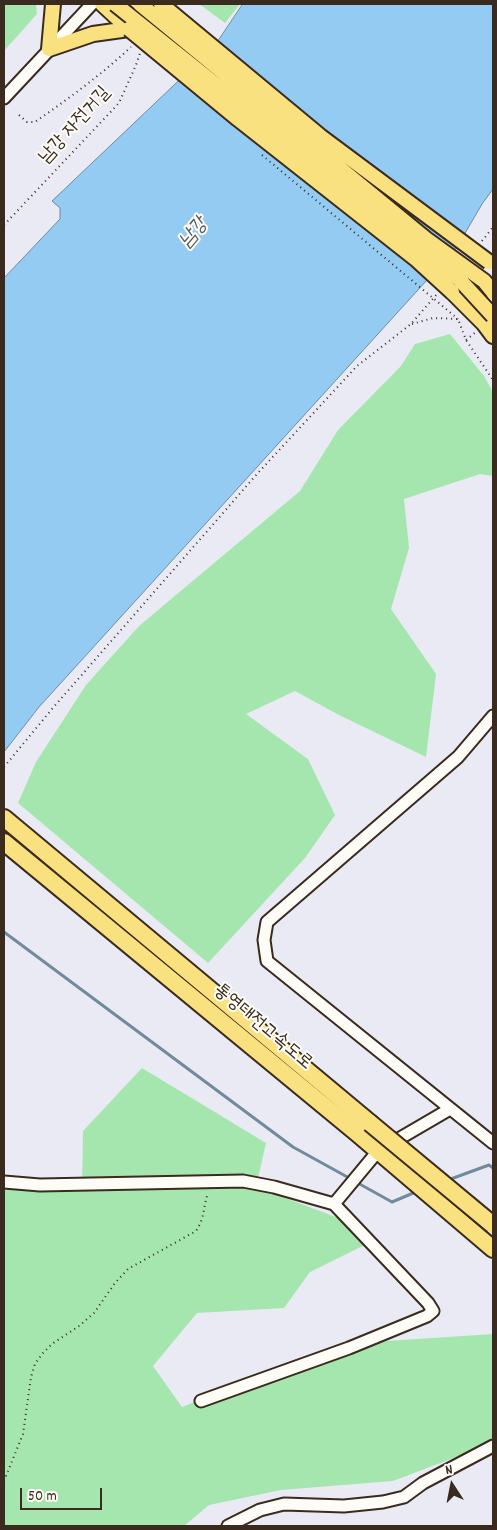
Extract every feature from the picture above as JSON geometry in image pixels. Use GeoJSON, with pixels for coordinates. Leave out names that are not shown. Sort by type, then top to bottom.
{"type":"FeatureCollection","features":[{"type":"Feature","properties":{"kind":"highway","name":"통영대전고속도로"},"geometry":{"type":"LineString","coordinates":[[4,818],[50,855],[363,1128],[378,1151],[493,1249]]}},
{"type":"Feature","properties":{"kind":"highway","name":"통영대전고속도로"},"geometry":{"type":"LineString","coordinates":[[4,842],[363,1128],[493,1225]]}},
{"type":"Feature","properties":{"kind":"main road"},"geometry":{"type":"LineString","coordinates":[[53,4],[49,49],[93,34],[130,29]]}},
{"type":"Feature","properties":{"kind":"main road"},"geometry":{"type":"LineString","coordinates":[[102,4],[238,119],[417,260],[447,290],[490,320]]}},
{"type":"Feature","properties":{"kind":"main road"},"geometry":{"type":"LineString","coordinates":[[116,4],[458,279],[490,320],[493,336]]}},
{"type":"Feature","properties":{"kind":"main road"},"geometry":{"type":"LineString","coordinates":[[140,4],[426,239],[484,281],[493,292]]}},
{"type":"Feature","properties":{"kind":"main road"},"geometry":{"type":"LineString","coordinates":[[161,4],[320,136],[491,264]]}},
{"type":"Feature","properties":{"kind":"street"},"geometry":{"type":"LineString","coordinates":[[4,98],[92,4]]}},
{"type":"Feature","properties":{"kind":"street"},"geometry":{"type":"LineString","coordinates":[[493,716],[458,757],[267,922],[264,940],[267,961],[493,1142]]}},
{"type":"Feature","properties":{"kind":"street"},"geometry":{"type":"LineString","coordinates":[[334,1204],[378,1151],[450,1109]]}},
{"type":"Feature","properties":{"kind":"street"},"geometry":{"type":"LineString","coordinates":[[4,1182],[40,1185],[242,1181],[274,1186],[334,1204],[428,1303],[433,1311],[427,1316],[349,1348],[201,1400]]}},
{"type":"Feature","properties":{"kind":"street"},"geometry":{"type":"LineString","coordinates":[[228,1526],[260,1510],[284,1504],[344,1506],[404,1498],[422,1483],[493,1446]]}},
{"type":"Feature","properties":{"kind":"path"},"geometry":{"type":"LineString","coordinates":[[129,44],[144,56]]}},
{"type":"Feature","properties":{"kind":"path","name":"남강 자전거길"},"geometry":{"type":"LineString","coordinates":[[19,115],[27,122],[35,122],[113,64],[134,44]]}},
{"type":"Feature","properties":{"kind":"path","name":"남강 자전거길"},"geometry":{"type":"LineString","coordinates":[[4,225],[119,103],[141,50]]}},
{"type":"Feature","properties":{"kind":"path"},"geometry":{"type":"LineString","coordinates":[[259,152],[458,319],[466,340],[493,380]]}},
{"type":"Feature","properties":{"kind":"path"},"geometry":{"type":"LineString","coordinates":[[481,243],[493,228]]}},
{"type":"Feature","properties":{"kind":"path"},"geometry":{"type":"LineString","coordinates":[[4,767],[52,709],[257,474],[357,366],[411,324],[447,290]]}},
{"type":"Feature","properties":{"kind":"path"},"geometry":{"type":"LineString","coordinates":[[411,324],[433,318],[458,319]]}},
{"type":"Feature","properties":{"kind":"path"},"geometry":{"type":"LineString","coordinates":[[4,1481],[23,1434],[31,1377],[35,1364],[42,1354],[52,1344],[79,1326],[94,1313],[115,1283],[128,1269],[196,1232],[202,1222],[205,1200],[211,1186],[219,1181]]}},
{"type":"Feature","properties":{"kind":"green space"},"geometry":{"type":"Polygon","coordinates":[[[4,4],[36,4],[37,14],[4,51],[4,4]]]}},
{"type":"Feature","properties":{"kind":"green space"},"geometry":{"type":"Polygon","coordinates":[[[199,4],[240,4],[225,23],[199,4]]]}},
{"type":"Feature","properties":{"kind":"green space"},"geometry":{"type":"Polygon","coordinates":[[[450,334],[484,376],[493,392],[493,476],[480,474],[404,499],[409,548],[391,609],[436,674],[426,757],[337,714],[295,691],[246,714],[308,759],[335,815],[305,858],[208,963],[18,803],[36,762],[86,685],[139,626],[300,491],[338,430],[401,366],[415,344],[450,334]]]}},
{"type":"Feature","properties":{"kind":"green space"},"geometry":{"type":"Polygon","coordinates":[[[142,1068],[266,1143],[256,1187],[349,1222],[377,1239],[310,1272],[284,1308],[197,1313],[153,1366],[182,1407],[275,1370],[371,1342],[493,1334],[493,1443],[393,1481],[281,1490],[209,1505],[184,1526],[4,1526],[4,1188],[82,1191],[83,1131],[142,1068]]]}},
{"type":"Feature","properties":{"kind":"water","name":"남강"},"geometry":{"type":"Polygon","coordinates":[[[243,4],[493,4],[493,189],[457,247],[39,707],[4,752],[4,278],[60,219],[60,208],[52,201],[213,48],[243,4]]]}},
{"type":"Feature","properties":{"kind":"waterway"},"geometry":{"type":"LineString","coordinates":[[4,932],[293,1147],[351,1179]]}},
{"type":"Feature","properties":{"kind":"waterway"},"geometry":{"type":"LineString","coordinates":[[448,1180],[489,1165],[493,1168]]}},
{"type":"Feature","properties":{"kind":"waterway"},"geometry":{"type":"LineString","coordinates":[[356,1182],[392,1202],[418,1191]]}}]}
